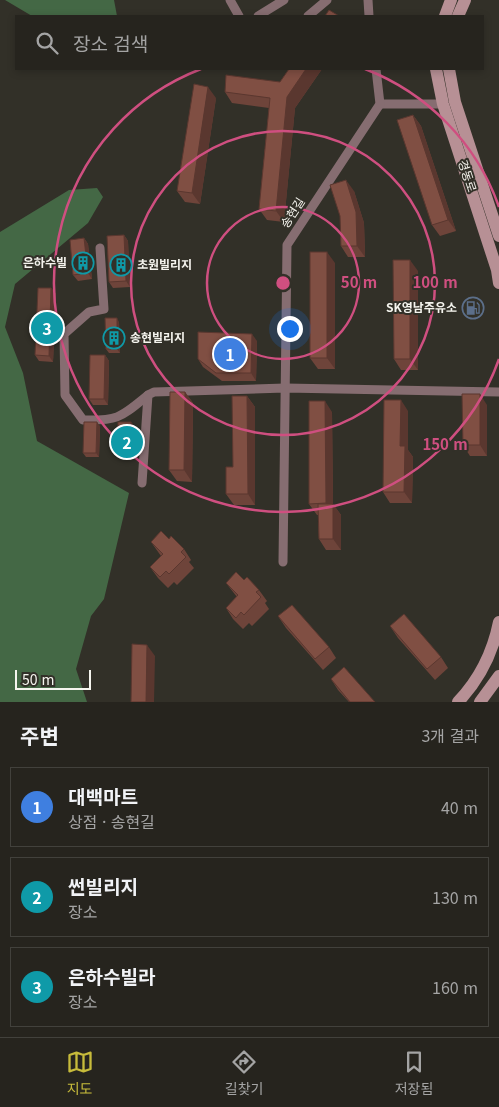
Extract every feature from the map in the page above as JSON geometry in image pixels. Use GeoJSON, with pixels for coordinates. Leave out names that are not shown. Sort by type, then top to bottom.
{"type":"FeatureCollection","features":[{"type":"Feature","properties":{"kind":"street"},"geometry":{"type":"LineString","coordinates":[[230,0],[238,15]]}},
{"type":"Feature","properties":{"kind":"street"},"geometry":{"type":"LineString","coordinates":[[260,15],[284,0]]}},
{"type":"Feature","properties":{"kind":"street"},"geometry":{"type":"LineString","coordinates":[[309,15],[327,0]]}},
{"type":"Feature","properties":{"kind":"street"},"geometry":{"type":"LineString","coordinates":[[368,0],[370,15]]}},
{"type":"Feature","properties":{"kind":"street"},"geometry":{"type":"LineString","coordinates":[[445,15],[450,0]]}},
{"type":"Feature","properties":{"kind":"street"},"geometry":{"type":"LineString","coordinates":[[458,15],[465,0]]}},
{"type":"Feature","properties":{"kind":"street"},"geometry":{"type":"LineString","coordinates":[[376,70],[380,104],[443,104]]}},
{"type":"Feature","properties":{"kind":"street","name":"경동로"},"geometry":{"type":"LineString","coordinates":[[436,70],[443,104],[497,270],[499,283]]}},
{"type":"Feature","properties":{"kind":"street","name":"경동로"},"geometry":{"type":"LineString","coordinates":[[449,70],[455,102],[499,236]]}},
{"type":"Feature","properties":{"kind":"street","name":"송현길"},"geometry":{"type":"LineString","coordinates":[[283,562],[287,245],[380,104]]}},
{"type":"Feature","properties":{"kind":"street"},"geometry":{"type":"LineString","coordinates":[[100,248],[104,309],[88,312],[64,334],[65,395],[83,420],[109,421],[125,413],[154,392],[285,388],[499,392]]}},
{"type":"Feature","properties":{"kind":"street"},"geometry":{"type":"LineString","coordinates":[[142,482],[148,395]]}},
{"type":"Feature","properties":{"kind":"street"},"geometry":{"type":"LineString","coordinates":[[458,702],[474,683],[485,663],[499,622]]}},
{"type":"Feature","properties":{"kind":"street"},"geometry":{"type":"LineString","coordinates":[[480,702],[499,676]]}},
{"type":"Feature","properties":{"kind":"green space"},"geometry":{"type":"Polygon","coordinates":[[[5,0],[114,0],[117,15],[30,15],[5,0]]]}},
{"type":"Feature","properties":{"kind":"green space"},"geometry":{"type":"Polygon","coordinates":[[[97,188],[103,197],[88,223],[15,284],[5,327],[23,373],[37,441],[129,493],[104,599],[91,616],[76,669],[87,702],[0,702],[0,232],[69,190],[97,188]]]}},
{"type":"Feature","properties":{"kind":"building"},"geometry":{"type":"Polygon","coordinates":[[[329,10],[337,15],[326,15],[329,10]]]}},
{"type":"Feature","properties":{"kind":"building"},"geometry":{"type":"Polygon","coordinates":[[[288,70],[305,70],[287,97],[276,211],[259,209],[270,98],[225,92],[226,75],[280,82],[288,70]]]}},
{"type":"Feature","properties":{"kind":"building"},"geometry":{"type":"Polygon","coordinates":[[[194,84],[208,87],[192,193],[177,191],[194,84]]]}},
{"type":"Feature","properties":{"kind":"building"},"geometry":{"type":"Polygon","coordinates":[[[413,115],[448,220],[432,225],[397,120],[413,115]]]}},
{"type":"Feature","properties":{"kind":"building"},"geometry":{"type":"Polygon","coordinates":[[[346,180],[356,212],[357,246],[341,246],[340,216],[330,185],[346,180]]]}},
{"type":"Feature","properties":{"kind":"building","name":"초원빌리지"},"geometry":{"type":"Polygon","coordinates":[[[124,235],[126,281],[109,282],[107,236],[124,235]]]}},
{"type":"Feature","properties":{"kind":"building","name":"은하수빌"},"geometry":{"type":"Polygon","coordinates":[[[84,238],[88,273],[73,275],[70,240],[84,238]]]}},
{"type":"Feature","properties":{"kind":"building"},"geometry":{"type":"Polygon","coordinates":[[[310,252],[327,252],[327,358],[310,358],[310,252]]]}},
{"type":"Feature","properties":{"kind":"building"},"geometry":{"type":"Polygon","coordinates":[[[393,260],[410,260],[410,359],[394,359],[393,260]]]}},
{"type":"Feature","properties":{"kind":"building"},"geometry":{"type":"Polygon","coordinates":[[[38,288],[51,288],[49,356],[35,355],[38,288]]]}},
{"type":"Feature","properties":{"kind":"building","name":"송현빌리지"},"geometry":{"type":"Polygon","coordinates":[[[105,318],[117,318],[117,349],[106,349],[105,318]]]}},
{"type":"Feature","properties":{"kind":"building"},"geometry":{"type":"Polygon","coordinates":[[[198,332],[252,334],[251,373],[216,373],[198,359],[198,332]]]}},
{"type":"Feature","properties":{"kind":"building"},"geometry":{"type":"Polygon","coordinates":[[[90,355],[105,355],[104,399],[89,399],[90,355]]]}},
{"type":"Feature","properties":{"kind":"building"},"geometry":{"type":"Polygon","coordinates":[[[170,392],[185,392],[184,470],[169,470],[170,392]]]}},
{"type":"Feature","properties":{"kind":"building"},"geometry":{"type":"Polygon","coordinates":[[[462,394],[480,394],[480,445],[463,445],[462,394]]]}},
{"type":"Feature","properties":{"kind":"building"},"geometry":{"type":"Polygon","coordinates":[[[232,396],[247,396],[248,494],[226,494],[226,467],[233,467],[232,396]]]}},
{"type":"Feature","properties":{"kind":"building"},"geometry":{"type":"Polygon","coordinates":[[[384,400],[401,400],[400,446],[405,446],[404,492],[383,492],[384,400]]]}},
{"type":"Feature","properties":{"kind":"building"},"geometry":{"type":"Polygon","coordinates":[[[309,401],[325,401],[326,503],[309,504],[309,401]]]}},
{"type":"Feature","properties":{"kind":"building"},"geometry":{"type":"Polygon","coordinates":[[[84,422],[97,422],[96,453],[83,453],[84,422]]]}},
{"type":"Feature","properties":{"kind":"building"},"geometry":{"type":"Polygon","coordinates":[[[118,422],[131,422],[130,455],[117,454],[118,422]]]}},
{"type":"Feature","properties":{"kind":"building"},"geometry":{"type":"Polygon","coordinates":[[[318,504],[333,504],[333,539],[319,539],[318,504]]]}},
{"type":"Feature","properties":{"kind":"building"},"geometry":{"type":"Polygon","coordinates":[[[161,531],[169,539],[171,536],[184,549],[181,552],[186,557],[169,574],[166,571],[160,577],[150,567],[163,554],[151,542],[161,531]]]}},
{"type":"Feature","properties":{"kind":"building"},"geometry":{"type":"Polygon","coordinates":[[[236,572],[244,580],[247,577],[259,590],[256,592],[261,597],[244,615],[241,612],[236,618],[226,608],[238,595],[226,583],[236,572]]]}},
{"type":"Feature","properties":{"kind":"building"},"geometry":{"type":"Polygon","coordinates":[[[292,605],[329,647],[315,659],[278,616],[292,605]]]}},
{"type":"Feature","properties":{"kind":"building"},"geometry":{"type":"Polygon","coordinates":[[[404,614],[441,657],[427,669],[390,626],[404,614]]]}},
{"type":"Feature","properties":{"kind":"building"},"geometry":{"type":"Polygon","coordinates":[[[132,644],[147,645],[146,702],[131,702],[132,644]]]}},
{"type":"Feature","properties":{"kind":"building"},"geometry":{"type":"Polygon","coordinates":[[[344,667],[375,702],[350,702],[331,679],[344,667]]]}},
{"type":"Feature","properties":{"kind":"place","name":"은하수빌"},"geometry":{"type":"Point","coordinates":[83,263]}},
{"type":"Feature","properties":{"kind":"place","name":"초원빌리지"},"geometry":{"type":"Point","coordinates":[121,265]}},
{"type":"Feature","properties":{"kind":"place","name":"SK영남주유소"},"geometry":{"type":"Point","coordinates":[473,308]}},
{"type":"Feature","properties":{"kind":"place","name":"은하수빌라"},"geometry":{"type":"Point","coordinates":[47,328]}},
{"type":"Feature","properties":{"kind":"place","name":"송현빌리지"},"geometry":{"type":"Point","coordinates":[114,338]}},
{"type":"Feature","properties":{"kind":"place","name":"대백마트"},"geometry":{"type":"Point","coordinates":[230,354]}},
{"type":"Feature","properties":{"kind":"place","name":"썬빌리지"},"geometry":{"type":"Point","coordinates":[127,442]}}]}
